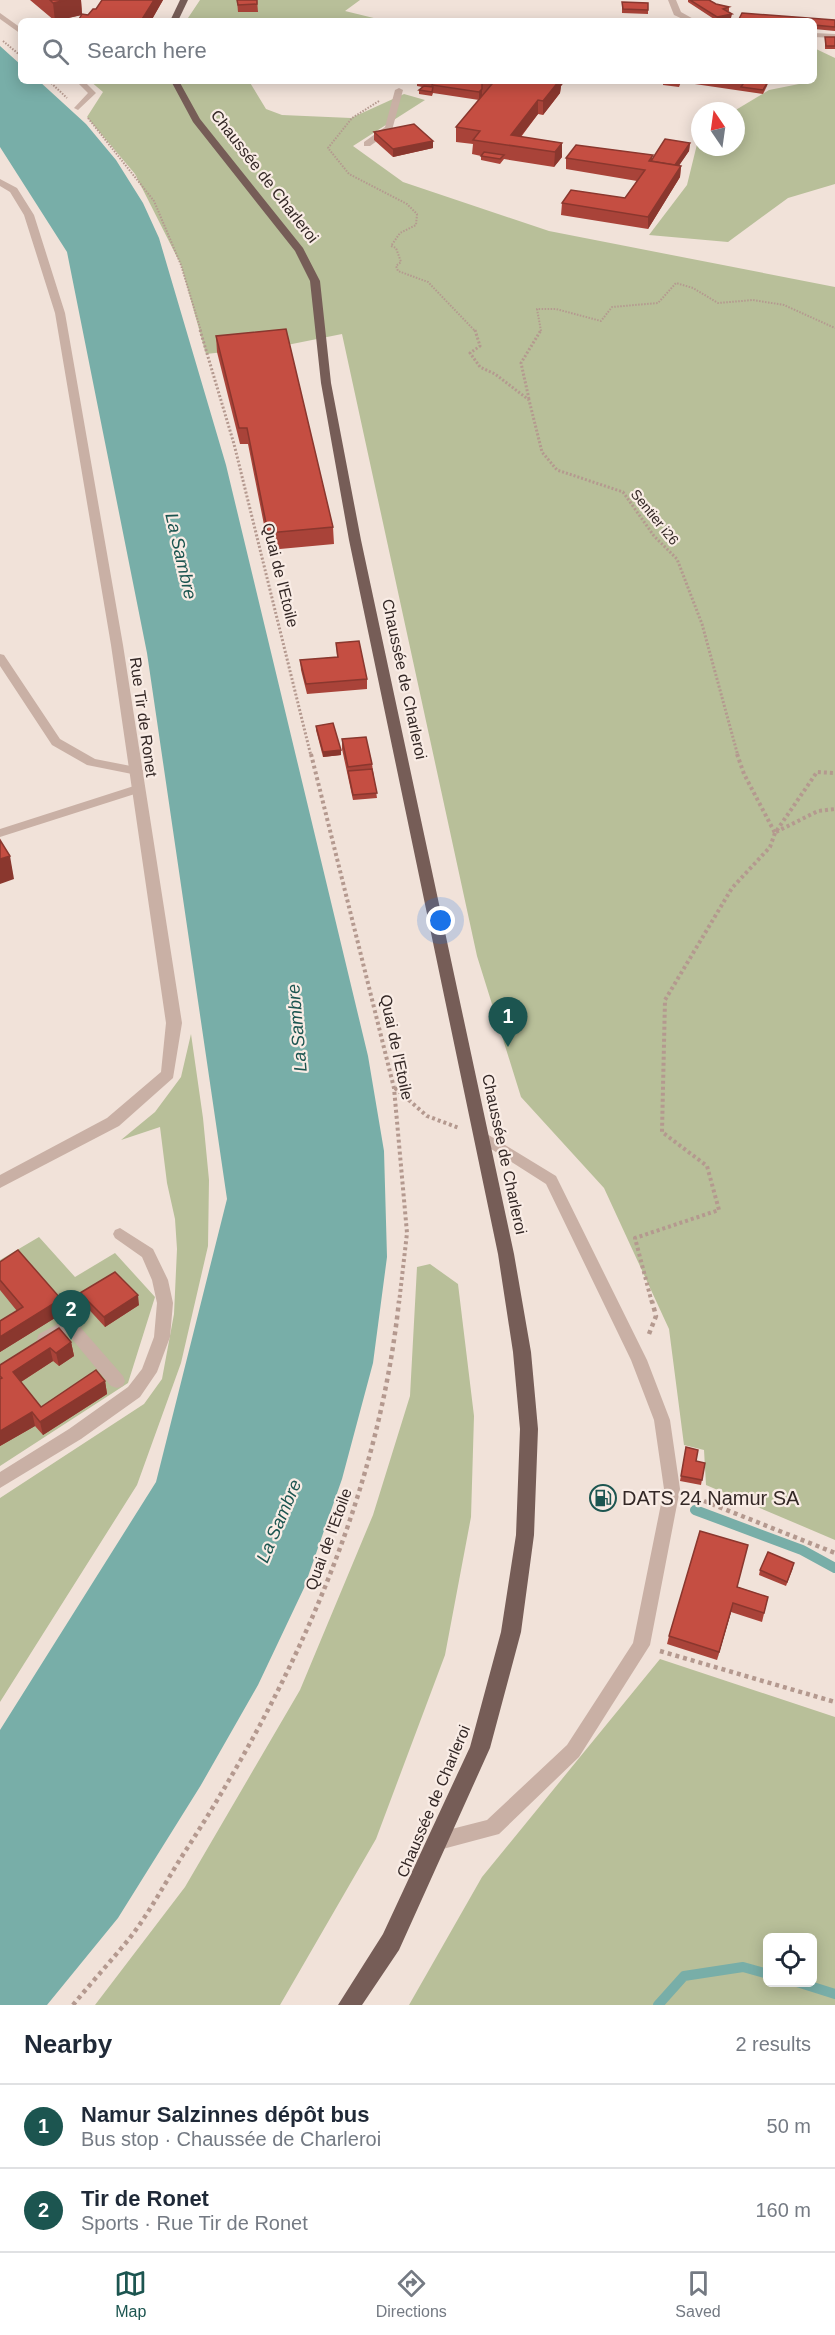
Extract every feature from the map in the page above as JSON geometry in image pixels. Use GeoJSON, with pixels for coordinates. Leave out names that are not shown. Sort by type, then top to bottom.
{"type":"FeatureCollection","features":[{"type":"Feature","properties":{"kind":"main road"},"geometry":{"type":"LineString","coordinates":[[175,18],[184,0]]}},
{"type":"Feature","properties":{"kind":"main road","name":"Chaussée de Charleroi"},"geometry":{"type":"LineString","coordinates":[[177,84],[196,120],[300,250],[315,281],[326,383],[355,540],[506,1254],[522,1352],[529,1429],[525,1535],[511,1632],[480,1748],[391,1942],[349,2005]]}},
{"type":"Feature","properties":{"kind":"street"},"geometry":{"type":"LineString","coordinates":[[672,2],[684,18]]}},
{"type":"Feature","properties":{"kind":"street"},"geometry":{"type":"LineString","coordinates":[[0,15],[18,30]]}},
{"type":"Feature","properties":{"kind":"street"},"geometry":{"type":"LineString","coordinates":[[817,35],[835,36]]}},
{"type":"Feature","properties":{"kind":"street","name":"Rue Tir de Ronet"},"geometry":{"type":"LineString","coordinates":[[0,182],[14,190],[29,215],[60,313],[137,771],[137,789],[174,1023],[168,1074],[113,1122],[0,1182]]}},
{"type":"Feature","properties":{"kind":"lane"},"geometry":{"type":"LineString","coordinates":[[78,108],[92,93],[83,84]]}},
{"type":"Feature","properties":{"kind":"lane"},"geometry":{"type":"LineString","coordinates":[[367,144],[389,129],[399,90]]}},
{"type":"Feature","properties":{"kind":"lane"},"geometry":{"type":"LineString","coordinates":[[1,661],[56,742],[91,762],[137,771]]}},
{"type":"Feature","properties":{"kind":"lane"},"geometry":{"type":"LineString","coordinates":[[0,833],[137,789]]}},
{"type":"Feature","properties":{"kind":"lane"},"geometry":{"type":"LineString","coordinates":[[439,1841],[492,1827],[573,1751],[640,1645],[672,1490],[662,1420],[639,1360],[551,1180],[482,1136]]}},
{"type":"Feature","properties":{"kind":"lane"},"geometry":{"type":"LineString","coordinates":[[0,1481],[75,1434],[134,1392],[149,1372],[162,1336],[165,1303],[160,1280],[148,1253],[120,1234]]}},
{"type":"Feature","properties":{"kind":"lane"},"geometry":{"type":"LineString","coordinates":[[27,1350],[69,1324],[117,1381]]}},
{"type":"Feature","properties":{"kind":"path"},"geometry":{"type":"LineString","coordinates":[[0,38],[18,53]]}},
{"type":"Feature","properties":{"kind":"path","name":"Quai de l'Etoile"},"geometry":{"type":"LineString","coordinates":[[52,84],[100,131],[154,201],[181,265],[239,466],[394,1088],[407,1233],[393,1360],[364,1478],[318,1608],[232,1778],[130,1937],[73,2005]]}},
{"type":"Feature","properties":{"kind":"path"},"geometry":{"type":"LineString","coordinates":[[352,118],[328,148],[349,174],[407,204],[417,214],[416,225],[400,233],[391,246],[396,248],[401,262],[396,266],[398,271],[428,282],[453,306],[474,327],[480,346],[470,353],[474,363],[488,373],[495,374],[529,400]]}},
{"type":"Feature","properties":{"kind":"path","name":"Sentier i26"},"geometry":{"type":"LineString","coordinates":[[775,833],[744,774],[730,732],[702,624],[677,559],[654,536],[623,492],[557,470],[542,452],[519,364],[524,349],[541,332],[537,309],[550,307],[575,313],[591,321],[601,321],[612,306],[658,303],[676,283],[693,288],[718,303],[753,300],[784,305],[835,328]]}},
{"type":"Feature","properties":{"kind":"path"},"geometry":{"type":"LineString","coordinates":[[639,1360],[656,1316],[635,1238],[719,1210],[707,1166],[662,1132],[665,1000],[732,888],[770,847],[775,833],[817,772],[835,773]]}},
{"type":"Feature","properties":{"kind":"path"},"geometry":{"type":"LineString","coordinates":[[775,833],[818,811],[835,809]]}},
{"type":"Feature","properties":{"kind":"path"},"geometry":{"type":"LineString","coordinates":[[394,1088],[427,1116],[482,1136]]}},
{"type":"Feature","properties":{"kind":"path"},"geometry":{"type":"LineString","coordinates":[[704,1502],[835,1553]]}},
{"type":"Feature","properties":{"kind":"path"},"geometry":{"type":"LineString","coordinates":[[640,1645],[835,1702]]}},
{"type":"Feature","properties":{"kind":"green space"},"geometry":{"type":"Polygon","coordinates":[[[200,0],[360,0],[345,11],[374,18],[188,18],[200,0]]]}},
{"type":"Feature","properties":{"kind":"green space"},"geometry":{"type":"Polygon","coordinates":[[[817,49],[835,58],[835,184],[788,198],[728,242],[649,235],[687,185],[694,156],[745,156],[745,104],[769,90],[799,84],[817,84],[817,49]]]}},
{"type":"Feature","properties":{"kind":"green space"},"geometry":{"type":"Polygon","coordinates":[[[94,84],[251,84],[266,109],[282,115],[351,118],[404,94],[425,100],[353,146],[403,182],[549,231],[835,287],[835,1540],[706,1485],[704,1450],[684,1445],[669,1329],[604,1188],[521,1097],[477,956],[342,334],[287,345],[206,354],[181,265],[135,174],[87,117],[103,92],[94,84]]]}},
{"type":"Feature","properties":{"kind":"green space"},"geometry":{"type":"Polygon","coordinates":[[[191,1034],[209,1180],[208,1246],[181,1363],[137,1485],[0,1702],[0,1498],[144,1404],[162,1379],[174,1314],[177,1249],[175,1219],[167,1183],[160,1127],[121,1140],[155,1112],[181,1077],[191,1034]]]}},
{"type":"Feature","properties":{"kind":"green space"},"geometry":{"type":"Polygon","coordinates":[[[39,1237],[75,1277],[115,1253],[155,1297],[128,1383],[0,1466],[0,1260],[39,1237]]]}},
{"type":"Feature","properties":{"kind":"green space"},"geometry":{"type":"Polygon","coordinates":[[[430,1264],[458,1284],[474,1416],[471,1517],[445,1655],[376,1839],[280,2005],[95,2005],[185,1887],[300,1690],[373,1515],[410,1396],[417,1267],[430,1264]]]}},
{"type":"Feature","properties":{"kind":"green space"},"geometry":{"type":"Polygon","coordinates":[[[660,1659],[835,1717],[835,2005],[409,2005],[482,1877],[660,1659]]]}},
{"type":"Feature","properties":{"kind":"water","name":"La Sambre"},"geometry":{"type":"Polygon","coordinates":[[[0,46],[18,62],[18,84],[42,84],[86,124],[116,160],[143,203],[159,238],[226,465],[368,1056],[384,1151],[387,1257],[373,1363],[342,1479],[304,1588],[258,1685],[201,1785],[118,1918],[47,2005],[0,2005],[0,1730],[156,1482],[227,1199],[147,653],[67,252],[0,147],[0,46]]]}},
{"type":"Feature","properties":{"kind":"building"},"geometry":{"type":"Polygon","coordinates":[[[50,0],[66,0],[53,3],[50,0]]]}},
{"type":"Feature","properties":{"kind":"building"},"geometry":{"type":"Polygon","coordinates":[[[102,0],[154,0],[143,18],[80,18],[82,14],[88,15],[102,0]]]}},
{"type":"Feature","properties":{"kind":"building"},"geometry":{"type":"Polygon","coordinates":[[[237,0],[257,0],[257,4],[238,5],[237,0]]]}},
{"type":"Feature","properties":{"kind":"building"},"geometry":{"type":"Polygon","coordinates":[[[690,0],[709,0],[729,7],[723,9],[732,14],[717,17],[690,0]]]}},
{"type":"Feature","properties":{"kind":"building"},"geometry":{"type":"Polygon","coordinates":[[[622,2],[648,3],[648,10],[623,9],[622,2]]]}},
{"type":"Feature","properties":{"kind":"building"},"geometry":{"type":"Polygon","coordinates":[[[742,13],[808,18],[740,18],[742,13]]]}},
{"type":"Feature","properties":{"kind":"building"},"geometry":{"type":"Polygon","coordinates":[[[817,19],[835,20],[835,27],[817,25],[817,19]]]}},
{"type":"Feature","properties":{"kind":"building"},"geometry":{"type":"Polygon","coordinates":[[[825,37],[835,37],[835,46],[826,46],[825,37]]]}},
{"type":"Feature","properties":{"kind":"building"},"geometry":{"type":"Polygon","coordinates":[[[482,84],[482,89],[479,92],[432,85],[482,84]]]}},
{"type":"Feature","properties":{"kind":"building"},"geometry":{"type":"Polygon","coordinates":[[[492,84],[557,84],[543,101],[538,100],[511,135],[562,143],[555,152],[473,140],[480,131],[456,127],[492,84]]]}},
{"type":"Feature","properties":{"kind":"building"},"geometry":{"type":"Polygon","coordinates":[[[743,84],[767,84],[763,90],[741,87],[743,84]]]}},
{"type":"Feature","properties":{"kind":"building"},"geometry":{"type":"Polygon","coordinates":[[[424,86],[433,87],[432,92],[419,90],[424,86]]]}},
{"type":"Feature","properties":{"kind":"building"},"geometry":{"type":"Polygon","coordinates":[[[414,124],[433,141],[393,149],[374,132],[414,124]]]}},
{"type":"Feature","properties":{"kind":"building"},"geometry":{"type":"Polygon","coordinates":[[[665,139],[690,143],[675,165],[651,161],[665,139]]]}},
{"type":"Feature","properties":{"kind":"building"},"geometry":{"type":"Polygon","coordinates":[[[576,145],[653,155],[649,161],[681,166],[648,217],[562,203],[571,190],[625,198],[645,170],[566,158],[576,145]]]}},
{"type":"Feature","properties":{"kind":"building"},"geometry":{"type":"Polygon","coordinates":[[[484,152],[504,155],[500,159],[481,156],[484,152]]]}},
{"type":"Feature","properties":{"kind":"building"},"geometry":{"type":"Polygon","coordinates":[[[286,329],[333,527],[268,533],[247,428],[239,428],[216,336],[286,329]]]}},
{"type":"Feature","properties":{"kind":"building"},"geometry":{"type":"Polygon","coordinates":[[[359,641],[367,679],[306,684],[300,660],[338,657],[336,643],[359,641]]]}},
{"type":"Feature","properties":{"kind":"building"},"geometry":{"type":"Polygon","coordinates":[[[333,723],[341,750],[323,752],[316,726],[333,723]]]}},
{"type":"Feature","properties":{"kind":"building"},"geometry":{"type":"Polygon","coordinates":[[[366,737],[372,764],[348,767],[342,739],[366,737]]]}},
{"type":"Feature","properties":{"kind":"building"},"geometry":{"type":"Polygon","coordinates":[[[372,769],[377,793],[353,795],[348,771],[372,769]]]}},
{"type":"Feature","properties":{"kind":"building"},"geometry":{"type":"Polygon","coordinates":[[[0,840],[10,856],[0,859],[0,840]]]}},
{"type":"Feature","properties":{"kind":"building"},"geometry":{"type":"Polygon","coordinates":[[[18,1250],[61,1299],[0,1337],[0,1321],[23,1307],[0,1280],[0,1262],[18,1250]]]}},
{"type":"Feature","properties":{"kind":"building"},"geometry":{"type":"Polygon","coordinates":[[[115,1272],[138,1295],[104,1317],[80,1293],[115,1272]]]}},
{"type":"Feature","properties":{"kind":"building"},"geometry":{"type":"Polygon","coordinates":[[[59,1328],[71,1342],[56,1353],[50,1348],[13,1372],[41,1407],[96,1370],[105,1381],[40,1422],[32,1412],[0,1431],[0,1379],[2,1378],[0,1365],[59,1328]]]}},
{"type":"Feature","properties":{"kind":"building"},"geometry":{"type":"Polygon","coordinates":[[[686,1447],[698,1450],[696,1461],[705,1463],[702,1480],[681,1476],[686,1447]]]}},
{"type":"Feature","properties":{"kind":"building"},"geometry":{"type":"Polygon","coordinates":[[[700,1531],[748,1545],[737,1587],[768,1597],[764,1613],[733,1603],[719,1652],[669,1636],[700,1531]]]}},
{"type":"Feature","properties":{"kind":"building"},"geometry":{"type":"Polygon","coordinates":[[[768,1552],[794,1563],[787,1582],[760,1570],[768,1552]]]}},
{"type":"Feature","properties":{"kind":"waterway"},"geometry":{"type":"LineString","coordinates":[[695,1510],[802,1550],[835,1568]]}},
{"type":"Feature","properties":{"kind":"waterway"},"geometry":{"type":"LineString","coordinates":[[658,2005],[684,1976],[743,1967],[763,1973]]}},
{"type":"Feature","properties":{"kind":"waterway"},"geometry":{"type":"LineString","coordinates":[[813,1987],[835,1994]]}},
{"type":"Feature","properties":{"kind":"place","name":"Namur Salzinnes dépôt bus"},"geometry":{"type":"Point","coordinates":[508,1047]}},
{"type":"Feature","properties":{"kind":"place","name":"Tir de Ronet"},"geometry":{"type":"Point","coordinates":[71,1340]}},
{"type":"Feature","properties":{"kind":"place","name":"DATS 24 Namur SA"},"geometry":{"type":"Point","coordinates":[603,1498]}}]}
